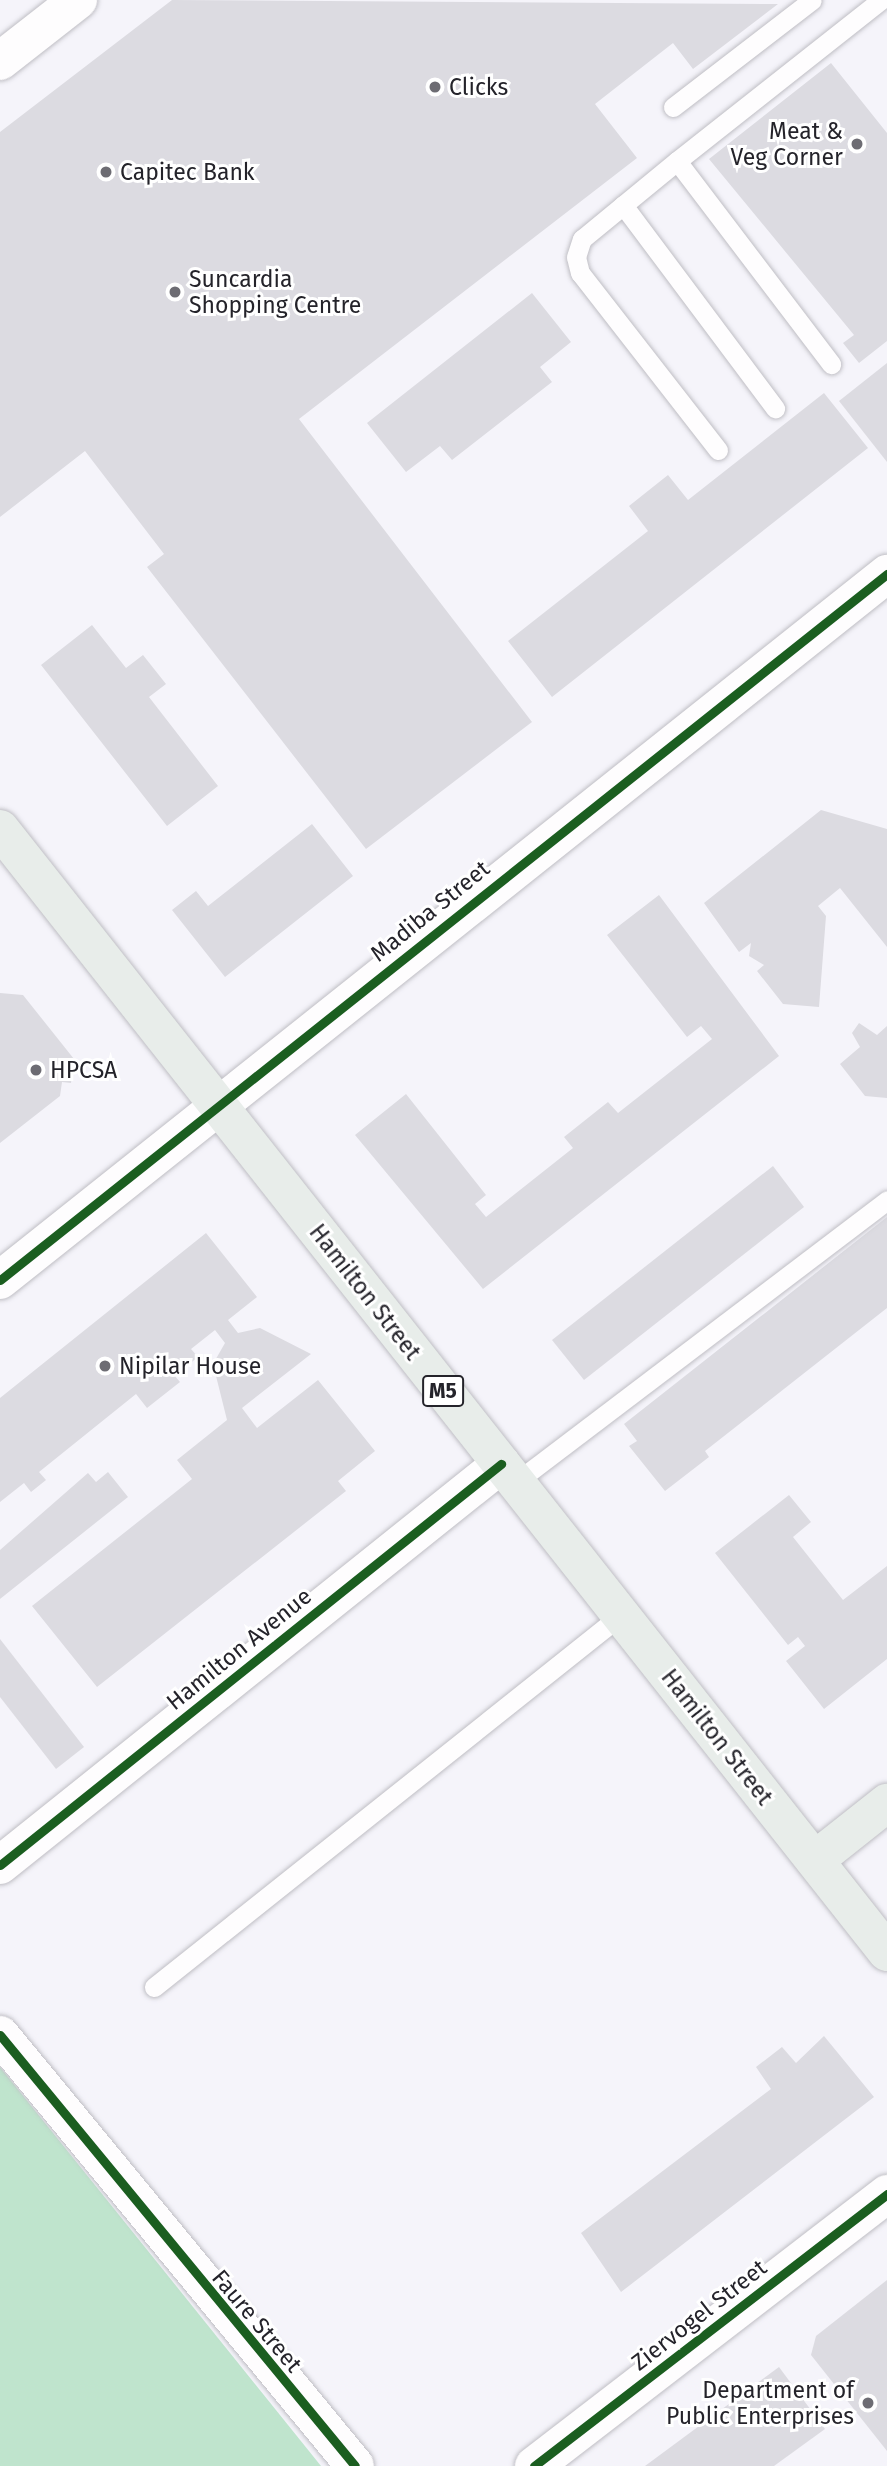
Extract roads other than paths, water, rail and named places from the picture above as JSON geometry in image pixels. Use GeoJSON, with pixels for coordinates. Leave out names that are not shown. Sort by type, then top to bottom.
{"type":"FeatureCollection","features":[{"type":"Feature","properties":{"kind":"main road","name":"Hamilton Street"},"geometry":{"type":"LineString","coordinates":[[0,829],[887,1952]]}},
{"type":"Feature","properties":{"kind":"main road"},"geometry":{"type":"LineString","coordinates":[[815,1860],[887,1803]]}},
{"type":"Feature","properties":{"kind":"street"},"geometry":{"type":"LineString","coordinates":[[0,61],[78,0]]}},
{"type":"Feature","properties":{"kind":"street","name":"Madiba Street"},"geometry":{"type":"LineString","coordinates":[[0,1280],[887,575]]}},
{"type":"Feature","properties":{"kind":"street","name":"Hamilton Avenue"},"geometry":{"type":"LineString","coordinates":[[0,1865],[509,1473]]}},
{"type":"Feature","properties":{"kind":"street","name":"Faure Street"},"geometry":{"type":"LineString","coordinates":[[0,2035],[355,2466]]}},
{"type":"Feature","properties":{"kind":"street","name":"Ziervogel Street"},"geometry":{"type":"LineString","coordinates":[[534,2466],[887,2194]]}},
{"type":"Feature","properties":{"kind":"lane"},"geometry":{"type":"LineString","coordinates":[[673,107],[812,0]]}},
{"type":"Feature","properties":{"kind":"lane"},"geometry":{"type":"LineString","coordinates":[[718,450],[580,273],[576,257],[582,239],[881,0]]}},
{"type":"Feature","properties":{"kind":"lane"},"geometry":{"type":"LineString","coordinates":[[677,161],[831,364]]}},
{"type":"Feature","properties":{"kind":"lane"},"geometry":{"type":"LineString","coordinates":[[623,205],[775,408]]}},
{"type":"Feature","properties":{"kind":"lane"},"geometry":{"type":"LineString","coordinates":[[509,1473],[887,1200]]}},
{"type":"Feature","properties":{"kind":"lane"},"geometry":{"type":"LineString","coordinates":[[154,1987],[621,1615]]}},
{"type":"Feature","properties":{"kind":"place","name":"Clicks"},"geometry":{"type":"Point","coordinates":[435,87]}},
{"type":"Feature","properties":{"kind":"place","name":"Meat & Veg Corner"},"geometry":{"type":"Point","coordinates":[857,144]}},
{"type":"Feature","properties":{"kind":"place","name":"Capitec Bank"},"geometry":{"type":"Point","coordinates":[106,172]}},
{"type":"Feature","properties":{"kind":"place","name":"Suncardia Shopping Centre"},"geometry":{"type":"Point","coordinates":[175,292]}},
{"type":"Feature","properties":{"kind":"place","name":"HPCSA"},"geometry":{"type":"Point","coordinates":[36,1070]}},
{"type":"Feature","properties":{"kind":"place","name":"Nipilar House"},"geometry":{"type":"Point","coordinates":[105,1366]}},
{"type":"Feature","properties":{"kind":"place","name":"Department of Public Enterprises"},"geometry":{"type":"Point","coordinates":[868,2403]}}]}
